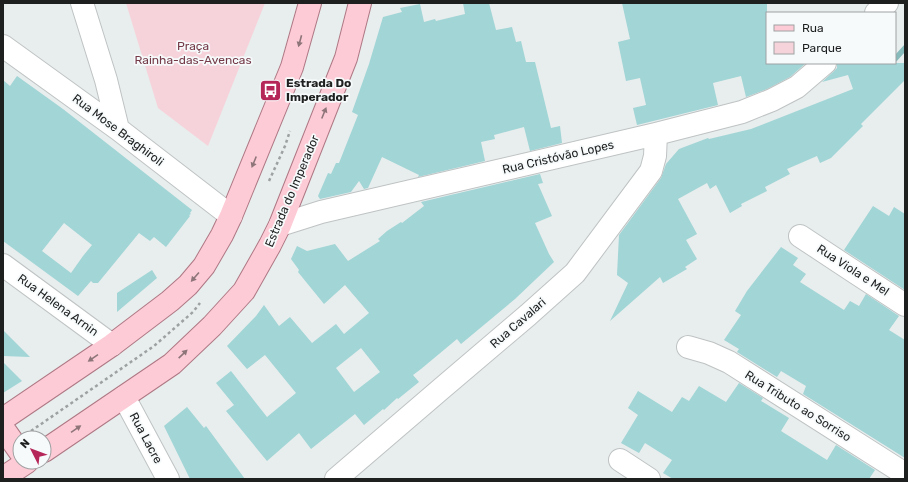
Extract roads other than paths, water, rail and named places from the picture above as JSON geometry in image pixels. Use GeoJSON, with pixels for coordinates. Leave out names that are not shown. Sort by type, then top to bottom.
{"type":"FeatureCollection","features":[{"type":"Feature","properties":{"kind":"main road"},"geometry":{"type":"LineString","coordinates":[[3,419],[112,345],[170,301],[188,285],[204,266],[231,216],[292,67],[310,3]]}},
{"type":"Feature","properties":{"kind":"main road","name":"Estrada do Imperador"},"geometry":{"type":"LineString","coordinates":[[52,446],[172,364],[212,326],[244,291],[280,225],[346,58],[360,3]]}},
{"type":"Feature","properties":{"kind":"main road"},"geometry":{"type":"LineString","coordinates":[[3,428],[12,441]]}},
{"type":"Feature","properties":{"kind":"main road"},"geometry":{"type":"LineString","coordinates":[[3,478],[15,470]]}},
{"type":"Feature","properties":{"kind":"street"},"geometry":{"type":"LineString","coordinates":[[82,3],[106,80],[118,129]]}},
{"type":"Feature","properties":{"kind":"street"},"geometry":{"type":"LineString","coordinates":[[877,12],[887,3]]}},
{"type":"Feature","properties":{"kind":"street","name":"Rua Mose Braghiroli"},"geometry":{"type":"LineString","coordinates":[[3,46],[118,129],[231,216]]}},
{"type":"Feature","properties":{"kind":"street","name":"Rua Cristóvão Lopes"},"geometry":{"type":"LineString","coordinates":[[280,225],[321,212],[656,134],[742,112],[772,100],[797,87],[824,64]]}},
{"type":"Feature","properties":{"kind":"street","name":"Rua Cavalari"},"geometry":{"type":"LineString","coordinates":[[336,479],[575,273],[651,171],[655,156],[656,134]]}},
{"type":"Feature","properties":{"kind":"street","name":"Rua Viola e Mel"},"geometry":{"type":"LineString","coordinates":[[800,236],[905,305]]}},
{"type":"Feature","properties":{"kind":"street","name":"Rua Helena Arnin"},"geometry":{"type":"LineString","coordinates":[[3,265],[112,345]]}},
{"type":"Feature","properties":{"kind":"street","name":"Rua Tributo ao Sorriso"},"geometry":{"type":"LineString","coordinates":[[688,346],[729,362],[905,474]]}},
{"type":"Feature","properties":{"kind":"street","name":"Rua Lacre"},"geometry":{"type":"LineString","coordinates":[[124,397],[168,479]]}},
{"type":"Feature","properties":{"kind":"street"},"geometry":{"type":"LineString","coordinates":[[620,460],[649,479]]}},
{"type":"Feature","properties":{"kind":"waterway"},"geometry":{"type":"LineString","coordinates":[[896,58],[905,48]]}},
{"type":"Feature","properties":{"kind":"place","name":"Estrada Do Imperador"},"geometry":{"type":"Point","coordinates":[271,90]}},
{"type":"Feature","properties":{"kind":"park label","name":"Praça Rainha-das-Avencas"},"geometry":{"type":"Point","coordinates":[193,53]}}]}
